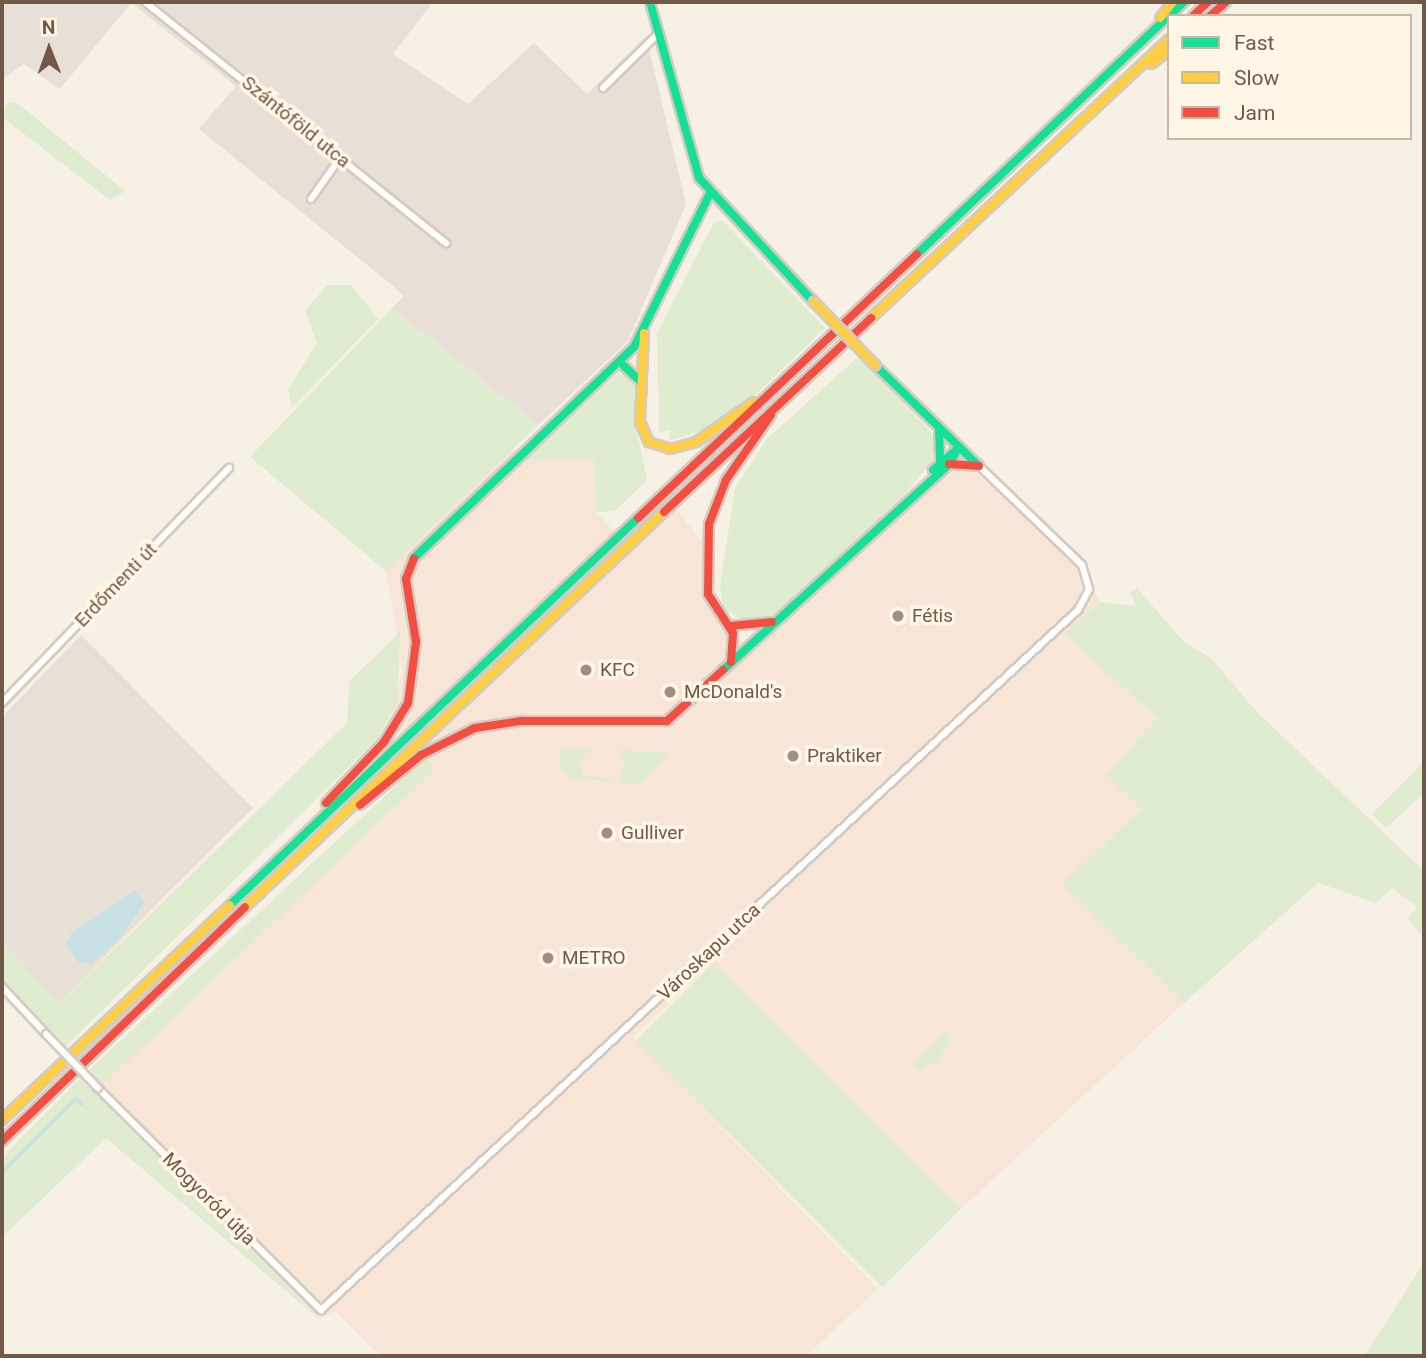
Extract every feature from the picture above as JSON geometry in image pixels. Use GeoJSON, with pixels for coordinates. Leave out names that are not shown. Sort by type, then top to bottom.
{"type":"FeatureCollection","features":[{"type":"Feature","properties":{"kind":"main road"},"geometry":{"type":"LineString","coordinates":[[650,2],[686,146],[709,195],[875,365],[979,466]]}},
{"type":"Feature","properties":{"kind":"main road"},"geometry":{"type":"LineString","coordinates":[[1141,42],[1173,2]]}},
{"type":"Feature","properties":{"kind":"main road"},"geometry":{"type":"LineString","coordinates":[[1171,14],[1184,2]]}},
{"type":"Feature","properties":{"kind":"main road"},"geometry":{"type":"LineString","coordinates":[[1195,14],[1208,2]]}},
{"type":"Feature","properties":{"kind":"main road"},"geometry":{"type":"LineString","coordinates":[[1212,14],[1227,2]]}},
{"type":"Feature","properties":{"kind":"main road"},"geometry":{"type":"LineString","coordinates":[[2,1120],[316,819],[1167,18]]}},
{"type":"Feature","properties":{"kind":"main road"},"geometry":{"type":"LineString","coordinates":[[2,1142],[317,836],[1167,41]]}},
{"type":"Feature","properties":{"kind":"main road"},"geometry":{"type":"LineString","coordinates":[[1107,97],[1167,52]]}},
{"type":"Feature","properties":{"kind":"main road"},"geometry":{"type":"LineString","coordinates":[[619,367],[644,328],[709,195]]}},
{"type":"Feature","properties":{"kind":"main road"},"geometry":{"type":"LineString","coordinates":[[644,328],[640,381],[641,432],[654,446],[677,448],[763,398]]}},
{"type":"Feature","properties":{"kind":"main road"},"geometry":{"type":"LineString","coordinates":[[316,819],[384,742],[408,703],[416,642],[406,579],[415,555],[619,367],[642,352]]}},
{"type":"Feature","properties":{"kind":"main road"},"geometry":{"type":"LineString","coordinates":[[619,367],[640,381]]}},
{"type":"Feature","properties":{"kind":"main road"},"geometry":{"type":"LineString","coordinates":[[750,644],[734,629],[708,594],[712,511],[775,408]]}},
{"type":"Feature","properties":{"kind":"main road"},"geometry":{"type":"LineString","coordinates":[[939,429],[945,462]]}},
{"type":"Feature","properties":{"kind":"main road"},"geometry":{"type":"LineString","coordinates":[[317,836],[444,741],[483,726],[530,722],[664,723],[959,447]]}},
{"type":"Feature","properties":{"kind":"main road"},"geometry":{"type":"LineString","coordinates":[[945,462],[979,466]]}},
{"type":"Feature","properties":{"kind":"main road"},"geometry":{"type":"LineString","coordinates":[[734,629],[775,621]]}},
{"type":"Feature","properties":{"kind":"main road"},"geometry":{"type":"LineString","coordinates":[[731,662],[734,629]]}},
{"type":"Feature","properties":{"kind":"street","name":"Szántóföld utca"},"geometry":{"type":"LineString","coordinates":[[145,2],[446,243]]}},
{"type":"Feature","properties":{"kind":"street"},"geometry":{"type":"LineString","coordinates":[[603,88],[657,35]]}},
{"type":"Feature","properties":{"kind":"street"},"geometry":{"type":"LineString","coordinates":[[311,199],[340,158]]}},
{"type":"Feature","properties":{"kind":"street","name":"Városkapu utca"},"geometry":{"type":"LineString","coordinates":[[321,1310],[1073,616],[1089,589],[1082,565],[979,466]]}},
{"type":"Feature","properties":{"kind":"street","name":"Erdőmenti út"},"geometry":{"type":"LineString","coordinates":[[2,703],[229,468]]}},
{"type":"Feature","properties":{"kind":"street","name":"Mogyoród útja"},"geometry":{"type":"LineString","coordinates":[[2,987],[98,1088],[321,1310]]}},
{"type":"Feature","properties":{"kind":"shaded area"},"geometry":{"type":"Polygon","coordinates":[[[2,2],[433,2],[393,54],[468,104],[534,43],[587,94],[646,36],[686,204],[628,341],[538,425],[392,308],[404,296],[393,286],[199,129],[236,86],[131,3],[60,89],[24,64],[3,79],[2,2]]]}},
{"type":"Feature","properties":{"kind":"shaded area"},"geometry":{"type":"Polygon","coordinates":[[[513,447],[525,460],[594,459],[596,512],[620,538],[667,497],[705,546],[716,615],[753,653],[943,473],[971,469],[1081,565],[1100,602],[1064,634],[1157,718],[1106,775],[1141,809],[1062,884],[1184,1003],[961,1209],[714,962],[633,1037],[878,1289],[806,1356],[381,1356],[335,1311],[319,1319],[93,1091],[435,768],[391,720],[403,671],[386,571],[513,447]]]}},
{"type":"Feature","properties":{"kind":"shaded area"},"geometry":{"type":"Polygon","coordinates":[[[81,635],[253,808],[58,1004],[2,942],[2,717],[81,635]]]}},
{"type":"Feature","properties":{"kind":"green space"},"geometry":{"type":"Polygon","coordinates":[[[16,102],[125,191],[110,200],[2,117],[7,103],[16,102]]]}},
{"type":"Feature","properties":{"kind":"green space"},"geometry":{"type":"Polygon","coordinates":[[[722,220],[825,328],[753,397],[702,430],[669,441],[670,430],[659,432],[657,334],[713,224],[722,220]]]}},
{"type":"Feature","properties":{"kind":"green space"},"geometry":{"type":"Polygon","coordinates":[[[327,285],[351,285],[378,319],[292,408],[288,389],[317,343],[305,311],[327,285]]]}},
{"type":"Feature","properties":{"kind":"green space"},"geometry":{"type":"Polygon","coordinates":[[[392,308],[538,425],[386,571],[250,457],[392,308]]]}},
{"type":"Feature","properties":{"kind":"green space"},"geometry":{"type":"Polygon","coordinates":[[[859,356],[934,435],[938,454],[905,494],[775,615],[740,619],[723,608],[720,586],[735,488],[767,439],[859,356]]]}},
{"type":"Feature","properties":{"kind":"green space"},"geometry":{"type":"Polygon","coordinates":[[[619,373],[637,382],[635,424],[647,480],[615,511],[596,512],[594,459],[524,460],[619,373]]]}},
{"type":"Feature","properties":{"kind":"green space"},"geometry":{"type":"Polygon","coordinates":[[[1137,588],[1184,642],[1211,658],[1256,711],[1424,871],[1424,939],[1408,918],[1417,907],[1392,888],[1376,903],[1318,883],[1184,1003],[1062,884],[1141,809],[1106,775],[1157,718],[1064,634],[1100,602],[1137,606],[1130,593],[1137,588]]]}},
{"type":"Feature","properties":{"kind":"green space"},"geometry":{"type":"Polygon","coordinates":[[[400,632],[398,701],[378,738],[66,1046],[2,980],[2,942],[59,1003],[347,723],[349,682],[400,632]]]}},
{"type":"Feature","properties":{"kind":"green space"},"geometry":{"type":"Polygon","coordinates":[[[561,749],[591,749],[580,761],[583,775],[618,781],[625,764],[619,750],[669,753],[639,784],[569,778],[560,768],[561,749]]]}},
{"type":"Feature","properties":{"kind":"green space"},"geometry":{"type":"Polygon","coordinates":[[[426,758],[436,768],[103,1084],[89,1070],[426,758]]]}},
{"type":"Feature","properties":{"kind":"green space"},"geometry":{"type":"Polygon","coordinates":[[[1424,762],[1424,793],[1386,828],[1372,814],[1424,762]]]}},
{"type":"Feature","properties":{"kind":"green space"},"geometry":{"type":"Polygon","coordinates":[[[714,962],[961,1209],[882,1287],[636,1040],[714,962]]]}},
{"type":"Feature","properties":{"kind":"green space"},"geometry":{"type":"Polygon","coordinates":[[[947,1029],[950,1040],[939,1059],[920,1071],[913,1064],[947,1029]]]}},
{"type":"Feature","properties":{"kind":"green space"},"geometry":{"type":"Polygon","coordinates":[[[80,1078],[319,1319],[106,1138],[2,1237],[2,1158],[80,1078]]]}},
{"type":"Feature","properties":{"kind":"green space"},"geometry":{"type":"Polygon","coordinates":[[[1424,1262],[1424,1356],[1364,1356],[1391,1315],[1424,1262]]]}},
{"type":"Feature","properties":{"kind":"water"},"geometry":{"type":"Polygon","coordinates":[[[135,890],[144,903],[121,937],[93,963],[79,963],[66,943],[72,932],[135,890]]]}},
{"type":"Feature","properties":{"kind":"waterway"},"geometry":{"type":"LineString","coordinates":[[2,1172],[76,1098],[82,1104]]}},
{"type":"Feature","properties":{"kind":"traffic: fast"},"geometry":{"type":"LineString","coordinates":[[650,2],[699,178],[814,302]]}},
{"type":"Feature","properties":{"kind":"traffic: fast"},"geometry":{"type":"LineString","coordinates":[[1171,14],[1184,2]]}},
{"type":"Feature","properties":{"kind":"traffic: fast"},"geometry":{"type":"LineString","coordinates":[[917,254],[1167,18]]}},
{"type":"Feature","properties":{"kind":"traffic: fast"},"geometry":{"type":"LineString","coordinates":[[414,558],[634,347],[709,195]]}},
{"type":"Feature","properties":{"kind":"traffic: fast"},"geometry":{"type":"LineString","coordinates":[[875,365],[979,466]]}},
{"type":"Feature","properties":{"kind":"traffic: fast"},"geometry":{"type":"LineString","coordinates":[[624,366],[640,381]]}},
{"type":"Feature","properties":{"kind":"traffic: fast"},"geometry":{"type":"LineString","coordinates":[[939,429],[940,460]]}},
{"type":"Feature","properties":{"kind":"traffic: fast"},"geometry":{"type":"LineString","coordinates":[[933,470],[959,447]]}},
{"type":"Feature","properties":{"kind":"traffic: fast"},"geometry":{"type":"LineString","coordinates":[[723,670],[949,464],[959,447]]}},
{"type":"Feature","properties":{"kind":"traffic: fast"},"geometry":{"type":"LineString","coordinates":[[230,905],[638,518]]}},
{"type":"Feature","properties":{"kind":"traffic: slow"},"geometry":{"type":"LineString","coordinates":[[1160,18],[1173,2]]}},
{"type":"Feature","properties":{"kind":"traffic: slow"},"geometry":{"type":"LineString","coordinates":[[871,318],[1167,41]]}},
{"type":"Feature","properties":{"kind":"traffic: slow"},"geometry":{"type":"LineString","coordinates":[[1151,64],[1167,52]]}},
{"type":"Feature","properties":{"kind":"traffic: slow"},"geometry":{"type":"LineString","coordinates":[[814,302],[875,365]]}},
{"type":"Feature","properties":{"kind":"traffic: slow"},"geometry":{"type":"LineString","coordinates":[[644,333],[640,422],[649,442],[670,449],[696,442],[754,402]]}},
{"type":"Feature","properties":{"kind":"traffic: slow"},"geometry":{"type":"LineString","coordinates":[[245,907],[664,512]]}},
{"type":"Feature","properties":{"kind":"traffic: slow"},"geometry":{"type":"LineString","coordinates":[[2,1120],[230,905]]}},
{"type":"Feature","properties":{"kind":"traffic: jam"},"geometry":{"type":"LineString","coordinates":[[1195,14],[1208,2]]}},
{"type":"Feature","properties":{"kind":"traffic: jam"},"geometry":{"type":"LineString","coordinates":[[1212,14],[1226,2]]}},
{"type":"Feature","properties":{"kind":"traffic: jam"},"geometry":{"type":"LineString","coordinates":[[638,518],[917,254]]}},
{"type":"Feature","properties":{"kind":"traffic: jam"},"geometry":{"type":"LineString","coordinates":[[664,512],[871,318]]}},
{"type":"Feature","properties":{"kind":"traffic: jam"},"geometry":{"type":"LineString","coordinates":[[731,662],[733,633],[708,594],[709,524],[726,480],[771,415]]}},
{"type":"Feature","properties":{"kind":"traffic: jam"},"geometry":{"type":"LineString","coordinates":[[949,464],[979,466]]}},
{"type":"Feature","properties":{"kind":"traffic: jam"},"geometry":{"type":"LineString","coordinates":[[326,803],[384,742],[408,703],[416,642],[406,579],[414,558]]}},
{"type":"Feature","properties":{"kind":"traffic: jam"},"geometry":{"type":"LineString","coordinates":[[730,626],[772,622]]}},
{"type":"Feature","properties":{"kind":"traffic: jam"},"geometry":{"type":"LineString","coordinates":[[360,805],[421,755],[475,728],[521,721],[667,721],[723,670]]}},
{"type":"Feature","properties":{"kind":"traffic: jam"},"geometry":{"type":"LineString","coordinates":[[2,1141],[245,907]]}},
{"type":"Feature","properties":{"kind":"place","name":"Fétis"},"geometry":{"type":"Point","coordinates":[898,616]}},
{"type":"Feature","properties":{"kind":"place","name":"KFC"},"geometry":{"type":"Point","coordinates":[586,670]}},
{"type":"Feature","properties":{"kind":"place","name":"McDonald's"},"geometry":{"type":"Point","coordinates":[670,692]}},
{"type":"Feature","properties":{"kind":"place","name":"Praktiker"},"geometry":{"type":"Point","coordinates":[793,756]}},
{"type":"Feature","properties":{"kind":"place","name":"Gulliver"},"geometry":{"type":"Point","coordinates":[607,833]}},
{"type":"Feature","properties":{"kind":"place","name":"METRO"},"geometry":{"type":"Point","coordinates":[548,958]}}]}
